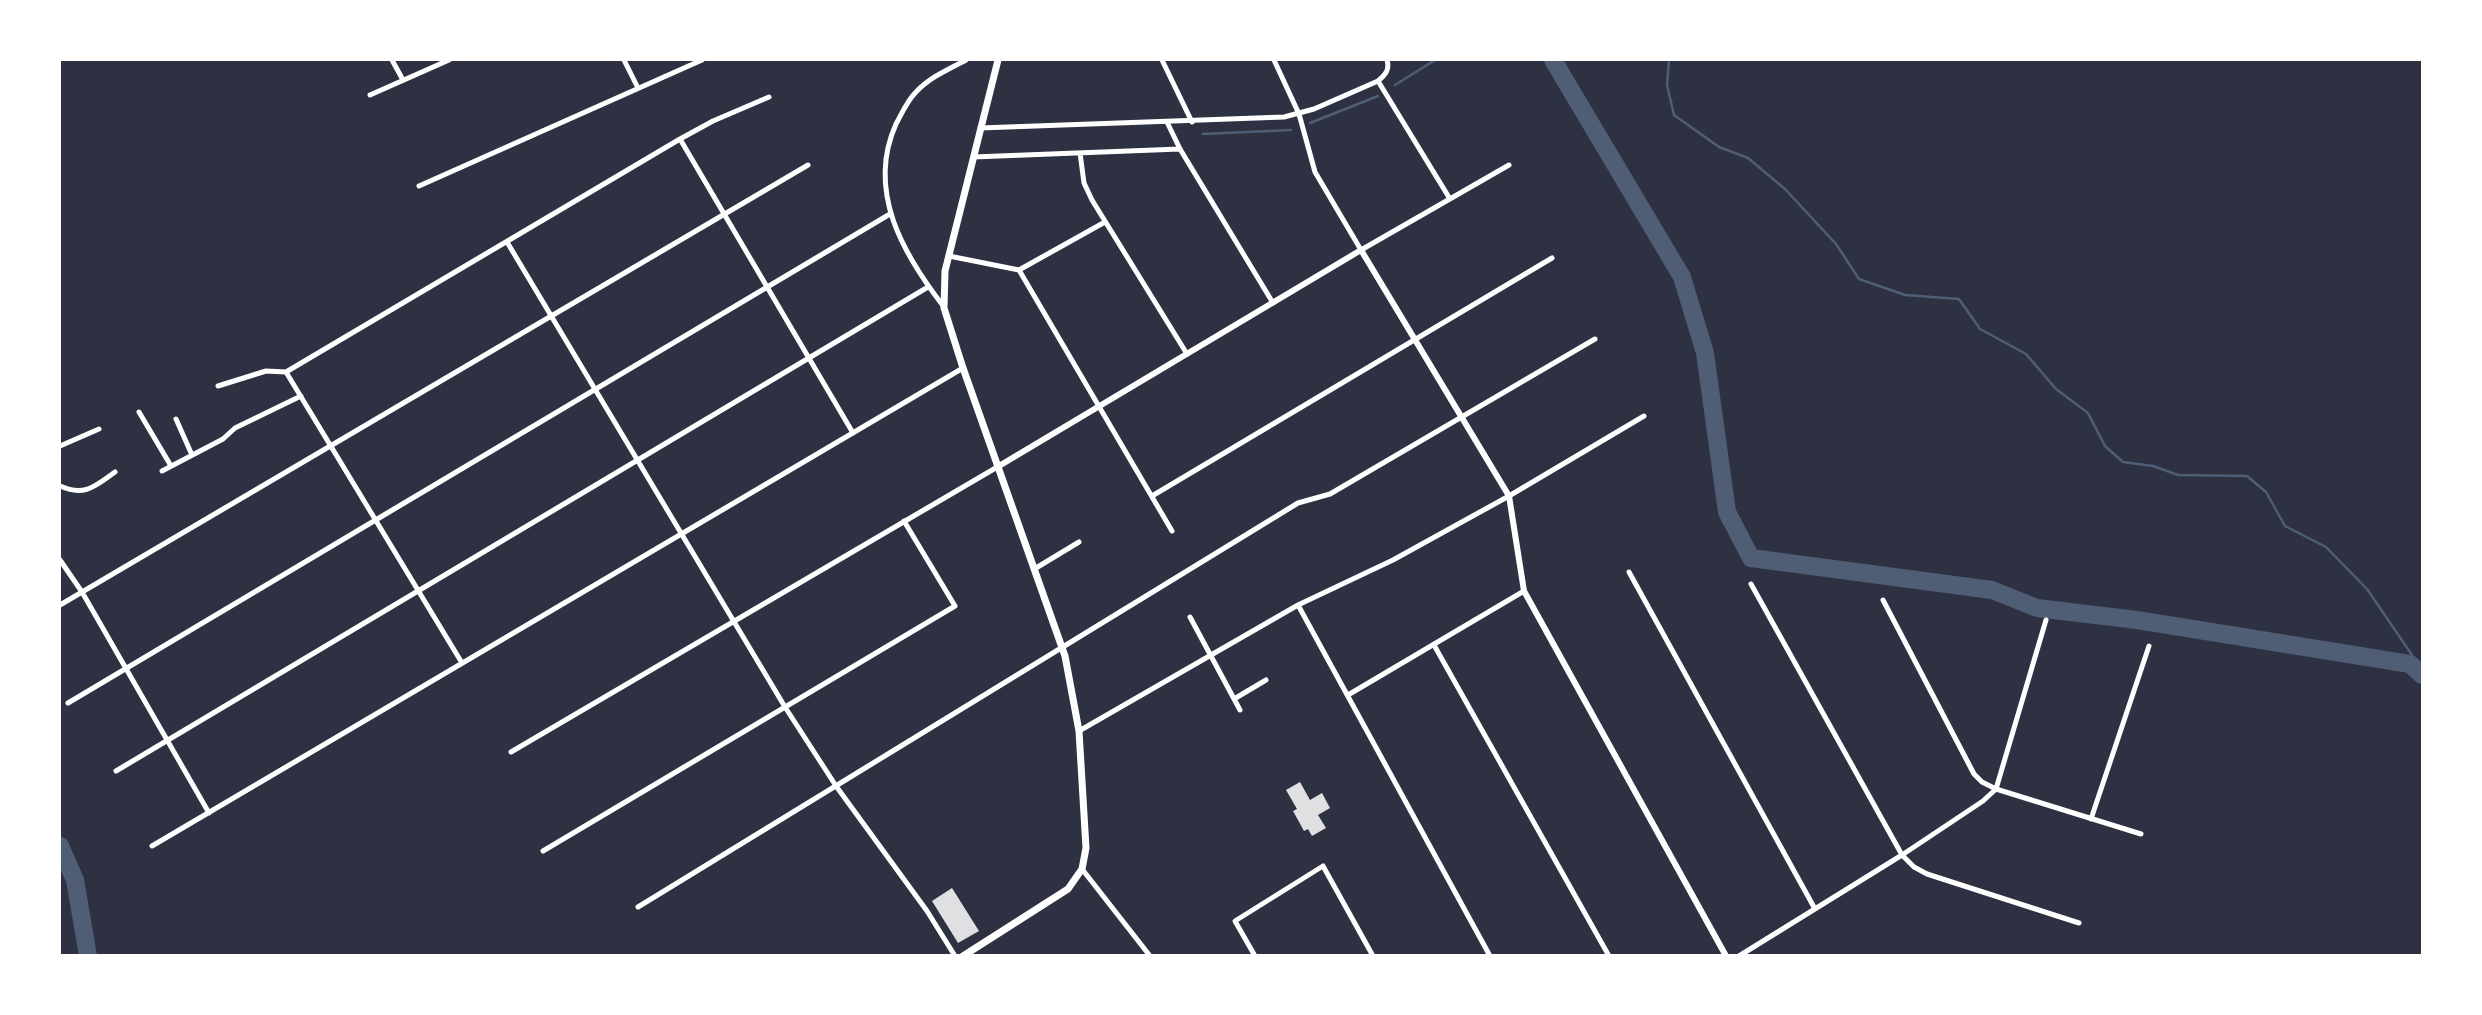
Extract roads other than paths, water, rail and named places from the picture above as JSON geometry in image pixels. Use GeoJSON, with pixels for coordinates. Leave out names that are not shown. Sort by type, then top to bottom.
{"type":"FeatureCollection","features":[{"type":"Feature","properties":{"kind":"main road"},"geometry":{"type":"LineString","coordinates":[[963,956],[1058,897],[1082,869],[1086,836],[1079,731],[1063,647],[962,368],[944,308],[943,284],[949,256],[998,60]]}},
{"type":"Feature","properties":{"kind":"street"},"geometry":{"type":"LineString","coordinates":[[392,60],[402,80]]}},
{"type":"Feature","properties":{"kind":"street"},"geometry":{"type":"LineString","coordinates":[[370,95],[449,60]]}},
{"type":"Feature","properties":{"kind":"street"},"geometry":{"type":"LineString","coordinates":[[624,60],[638,88]]}},
{"type":"Feature","properties":{"kind":"street"},"geometry":{"type":"LineString","coordinates":[[419,186],[702,60]]}},
{"type":"Feature","properties":{"kind":"street"},"geometry":{"type":"LineString","coordinates":[[944,308],[903,244],[890,214],[885,186],[886,161],[890,139],[908,102],[920,88],[966,60]]}},
{"type":"Feature","properties":{"kind":"street"},"geometry":{"type":"LineString","coordinates":[[1161,60],[1192,122]]}},
{"type":"Feature","properties":{"kind":"street"},"geometry":{"type":"LineString","coordinates":[[1274,60],[1299,114],[1315,172],[1509,496],[1524,591],[1726,956]]}},
{"type":"Feature","properties":{"kind":"street"},"geometry":{"type":"LineString","coordinates":[[980,128],[1269,119],[1299,114],[1378,81],[1386,74],[1388,63]]}},
{"type":"Feature","properties":{"kind":"street"},"geometry":{"type":"LineString","coordinates":[[1378,81],[1450,199]]}},
{"type":"Feature","properties":{"kind":"street"},"geometry":{"type":"LineString","coordinates":[[218,386],[266,372],[286,372],[680,139],[713,121],[769,97]]}},
{"type":"Feature","properties":{"kind":"street"},"geometry":{"type":"LineString","coordinates":[[1167,122],[1180,149],[1273,303]]}},
{"type":"Feature","properties":{"kind":"street"},"geometry":{"type":"LineString","coordinates":[[680,139],[853,433]]}},
{"type":"Feature","properties":{"kind":"street"},"geometry":{"type":"LineString","coordinates":[[973,157],[1180,149]]}},
{"type":"Feature","properties":{"kind":"street"},"geometry":{"type":"LineString","coordinates":[[1080,153],[1084,183],[1105,222],[1187,354]]}},
{"type":"Feature","properties":{"kind":"street"},"geometry":{"type":"LineString","coordinates":[[60,605],[808,165]]}},
{"type":"Feature","properties":{"kind":"street"},"geometry":{"type":"LineString","coordinates":[[511,752],[1509,165]]}},
{"type":"Feature","properties":{"kind":"street"},"geometry":{"type":"LineString","coordinates":[[68,703],[890,214]]}},
{"type":"Feature","properties":{"kind":"street"},"geometry":{"type":"LineString","coordinates":[[949,256],[1019,270],[1105,222]]}},
{"type":"Feature","properties":{"kind":"street"},"geometry":{"type":"LineString","coordinates":[[507,242],[785,707],[836,786],[927,911],[955,956]]}},
{"type":"Feature","properties":{"kind":"street"},"geometry":{"type":"LineString","coordinates":[[1152,496],[1552,258]]}},
{"type":"Feature","properties":{"kind":"street"},"geometry":{"type":"LineString","coordinates":[[1019,270],[1172,531]]}},
{"type":"Feature","properties":{"kind":"street"},"geometry":{"type":"LineString","coordinates":[[116,771],[928,286]]}},
{"type":"Feature","properties":{"kind":"street"},"geometry":{"type":"LineString","coordinates":[[638,907],[1298,503],[1330,494],[1595,339]]}},
{"type":"Feature","properties":{"kind":"street"},"geometry":{"type":"LineString","coordinates":[[152,846],[962,368]]}},
{"type":"Feature","properties":{"kind":"street"},"geometry":{"type":"LineString","coordinates":[[286,372],[462,663]]}},
{"type":"Feature","properties":{"kind":"street"},"geometry":{"type":"LineString","coordinates":[[162,471],[223,439],[235,428],[301,396]]}},
{"type":"Feature","properties":{"kind":"street"},"geometry":{"type":"LineString","coordinates":[[139,412],[171,466]]}},
{"type":"Feature","properties":{"kind":"street"},"geometry":{"type":"LineString","coordinates":[[1079,731],[1298,605],[1393,560],[1509,496],[1644,416]]}},
{"type":"Feature","properties":{"kind":"street"},"geometry":{"type":"LineString","coordinates":[[176,419],[192,455]]}},
{"type":"Feature","properties":{"kind":"street"},"geometry":{"type":"LineString","coordinates":[[60,446],[99,429]]}},
{"type":"Feature","properties":{"kind":"street"},"geometry":{"type":"LineString","coordinates":[[60,486],[71,491],[82,491],[115,472]]}},
{"type":"Feature","properties":{"kind":"street"},"geometry":{"type":"LineString","coordinates":[[544,851],[954,606],[904,521]]}},
{"type":"Feature","properties":{"kind":"street"},"geometry":{"type":"LineString","coordinates":[[1035,569],[1080,542]]}},
{"type":"Feature","properties":{"kind":"street"},"geometry":{"type":"LineString","coordinates":[[60,560],[82,592],[209,813]]}},
{"type":"Feature","properties":{"kind":"street"},"geometry":{"type":"LineString","coordinates":[[1629,572],[1815,909]]}},
{"type":"Feature","properties":{"kind":"street"},"geometry":{"type":"LineString","coordinates":[[1751,584],[1902,855],[1914,867],[1927,874],[2079,923]]}},
{"type":"Feature","properties":{"kind":"street"},"geometry":{"type":"LineString","coordinates":[[1348,695],[1524,591]]}},
{"type":"Feature","properties":{"kind":"street"},"geometry":{"type":"LineString","coordinates":[[1883,600],[1974,774],[1982,782],[1996,789],[2141,834]]}},
{"type":"Feature","properties":{"kind":"street"},"geometry":{"type":"LineString","coordinates":[[1298,605],[1490,956]]}},
{"type":"Feature","properties":{"kind":"street"},"geometry":{"type":"LineString","coordinates":[[1190,617],[1240,710]]}},
{"type":"Feature","properties":{"kind":"street"},"geometry":{"type":"LineString","coordinates":[[1739,956],[1902,855],[1983,801],[1996,789],[2046,620]]}},
{"type":"Feature","properties":{"kind":"street"},"geometry":{"type":"LineString","coordinates":[[1434,645],[1609,956]]}},
{"type":"Feature","properties":{"kind":"street"},"geometry":{"type":"LineString","coordinates":[[2091,819],[2149,646]]}},
{"type":"Feature","properties":{"kind":"street"},"geometry":{"type":"LineString","coordinates":[[1234,699],[1266,680]]}},
{"type":"Feature","properties":{"kind":"street"},"geometry":{"type":"LineString","coordinates":[[1255,956],[1236,921],[1323,866],[1373,956]]}},
{"type":"Feature","properties":{"kind":"street"},"geometry":{"type":"LineString","coordinates":[[1082,869],[1150,956]]}},
{"type":"Feature","properties":{"kind":"waterway"},"geometry":{"type":"LineString","coordinates":[[1395,85],[1435,60]]}},
{"type":"Feature","properties":{"kind":"waterway"},"geometry":{"type":"LineString","coordinates":[[1553,60],[1682,277],[1705,353],[1727,512],[1751,558],[1992,590],[2037,608],[2137,620],[2410,664],[2422,675]]}},
{"type":"Feature","properties":{"kind":"waterway"},"geometry":{"type":"LineString","coordinates":[[1669,60],[1667,85],[1674,115],[1719,147],[1748,158],[1785,189],[1836,244],[1859,279],[1905,295],[1959,299],[1980,329],[2026,354],[2056,389],[2088,413],[2105,446],[2123,462],[2153,466],[2178,475],[2247,476],[2266,492],[2285,526],[2326,547],[2367,589],[2412,655],[2410,664]]}},
{"type":"Feature","properties":{"kind":"waterway"},"geometry":{"type":"LineString","coordinates":[[1310,123],[1378,96]]}},
{"type":"Feature","properties":{"kind":"waterway"},"geometry":{"type":"LineString","coordinates":[[1203,134],[1291,130]]}},
{"type":"Feature","properties":{"kind":"waterway"},"geometry":{"type":"LineString","coordinates":[[60,846],[75,880],[88,956]]}}]}
